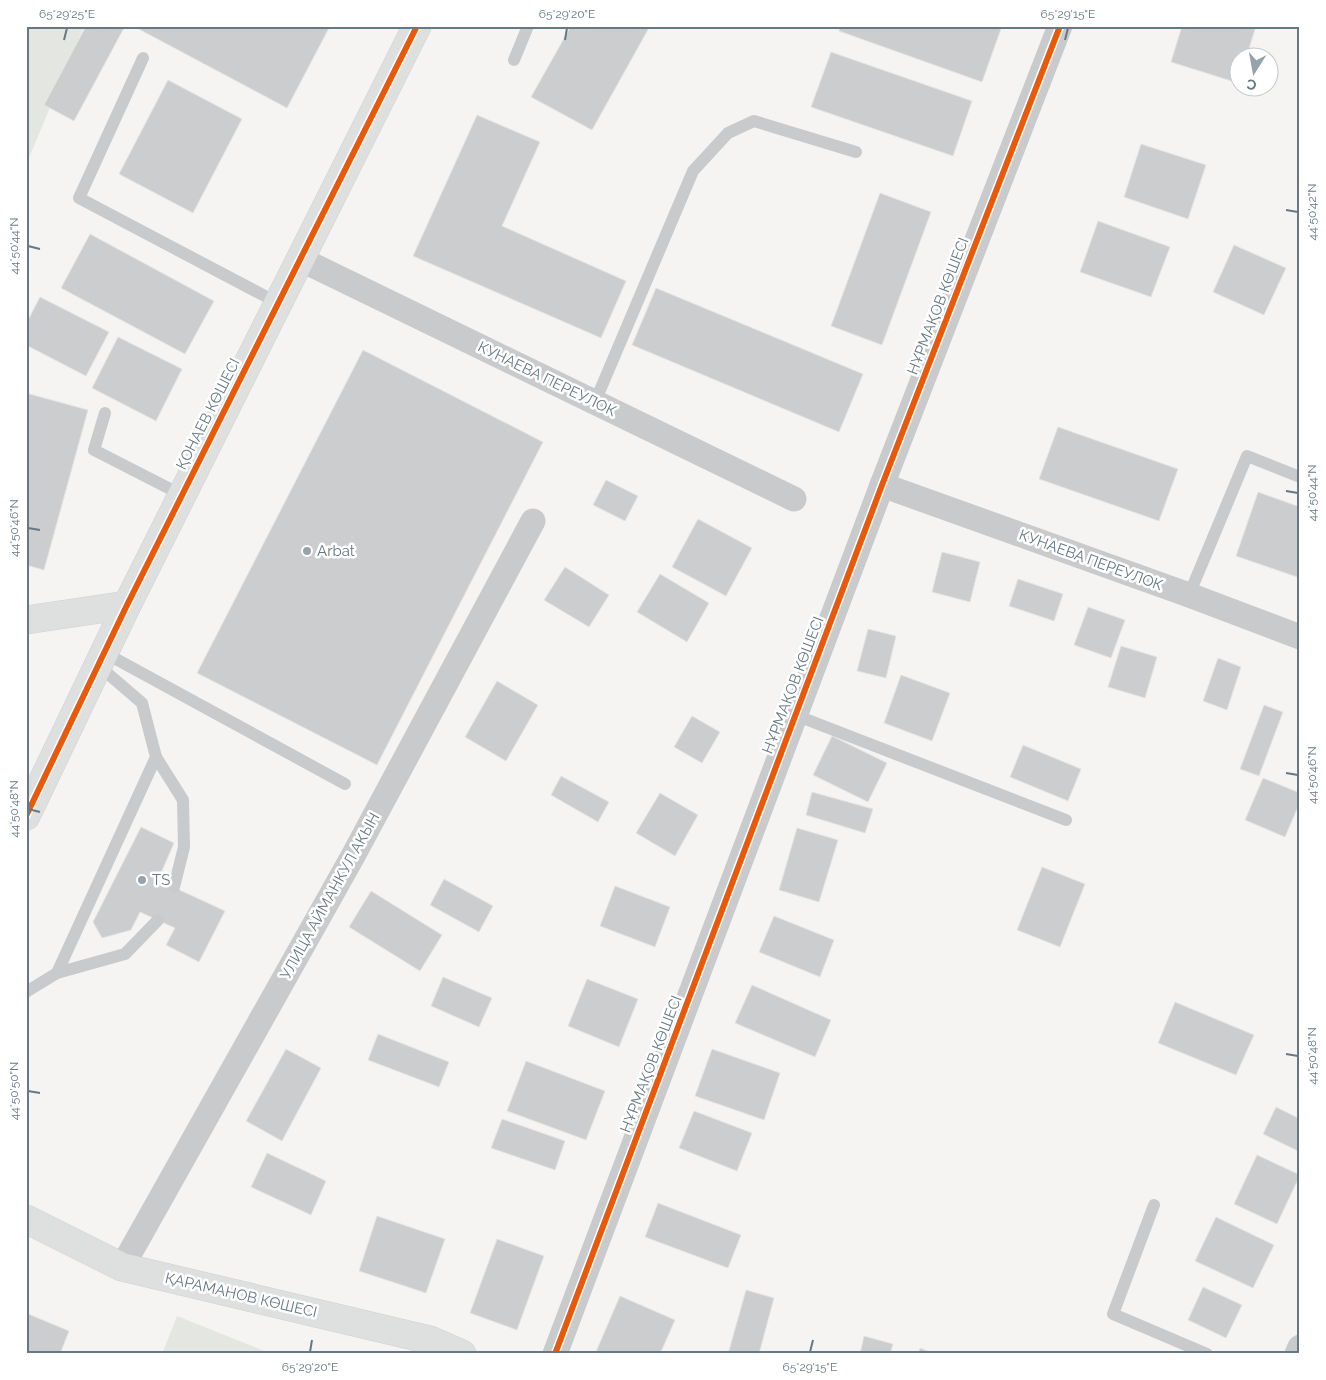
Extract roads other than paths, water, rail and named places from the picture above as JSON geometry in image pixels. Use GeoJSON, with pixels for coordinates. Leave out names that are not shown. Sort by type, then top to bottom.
{"type":"FeatureCollection","features":[{"type":"Feature","properties":{"kind":"street","name":"ҚОНАЕВ КӨШЕСІ"},"geometry":{"type":"LineString","coordinates":[[26,816],[126,605],[417,26]]}},
{"type":"Feature","properties":{"kind":"street","name":"НҰРМАҚОВ КӨШЕСІ"},"geometry":{"type":"LineString","coordinates":[[556,1354],[795,715],[1056,28]]}},
{"type":"Feature","properties":{"kind":"street","name":"КУНАЕВА ПЕРЕУЛОК"},"geometry":{"type":"LineString","coordinates":[[300,259],[794,499]]}},
{"type":"Feature","properties":{"kind":"street","name":"КУНАЕВА ПЕРЕУЛОК"},"geometry":{"type":"LineString","coordinates":[[882,485],[1189,594],[1300,637]]}},
{"type":"Feature","properties":{"kind":"street","name":"УЛИЦА АЙМАНКУЛ АКЫН"},"geometry":{"type":"LineString","coordinates":[[122,1267],[348,865],[534,521]]}},
{"type":"Feature","properties":{"kind":"street"},"geometry":{"type":"LineString","coordinates":[[26,620],[126,605]]}},
{"type":"Feature","properties":{"kind":"street","name":"ҚАРАМАНОВ КӨШЕСІ"},"geometry":{"type":"LineString","coordinates":[[26,1219],[122,1267],[428,1347],[462,1354]]}},
{"type":"Feature","properties":{"kind":"street"},"geometry":{"type":"LineString","coordinates":[[1297,1354],[1300,1347]]}},
{"type":"Feature","properties":{"kind":"lane"},"geometry":{"type":"LineString","coordinates":[[514,60],[528,26]]}},
{"type":"Feature","properties":{"kind":"lane"},"geometry":{"type":"LineString","coordinates":[[143,58],[80,198],[278,303]]}},
{"type":"Feature","properties":{"kind":"lane"},"geometry":{"type":"LineString","coordinates":[[595,402],[693,171],[728,132],[754,121],[856,152]]}},
{"type":"Feature","properties":{"kind":"lane"},"geometry":{"type":"LineString","coordinates":[[105,413],[94,450],[182,495]]}},
{"type":"Feature","properties":{"kind":"lane"},"geometry":{"type":"LineString","coordinates":[[1189,594],[1247,456],[1300,477]]}},
{"type":"Feature","properties":{"kind":"lane"},"geometry":{"type":"LineString","coordinates":[[102,659],[142,703],[156,757],[183,800],[184,847],[174,887]]}},
{"type":"Feature","properties":{"kind":"lane"},"geometry":{"type":"LineString","coordinates":[[102,659],[345,784]]}},
{"type":"Feature","properties":{"kind":"lane"},"geometry":{"type":"LineString","coordinates":[[795,715],[1066,820]]}},
{"type":"Feature","properties":{"kind":"lane"},"geometry":{"type":"LineString","coordinates":[[57,973],[156,757]]}},
{"type":"Feature","properties":{"kind":"lane"},"geometry":{"type":"LineString","coordinates":[[26,992],[57,973],[125,954],[158,920]]}},
{"type":"Feature","properties":{"kind":"lane"},"geometry":{"type":"LineString","coordinates":[[1154,1205],[1113,1314],[1207,1354]]}},
{"type":"Feature","properties":{"kind":"place","name":"Arbat"},"geometry":{"type":"Point","coordinates":[307,551]}},
{"type":"Feature","properties":{"kind":"place","name":"TS"},"geometry":{"type":"Point","coordinates":[142,880]}}]}
